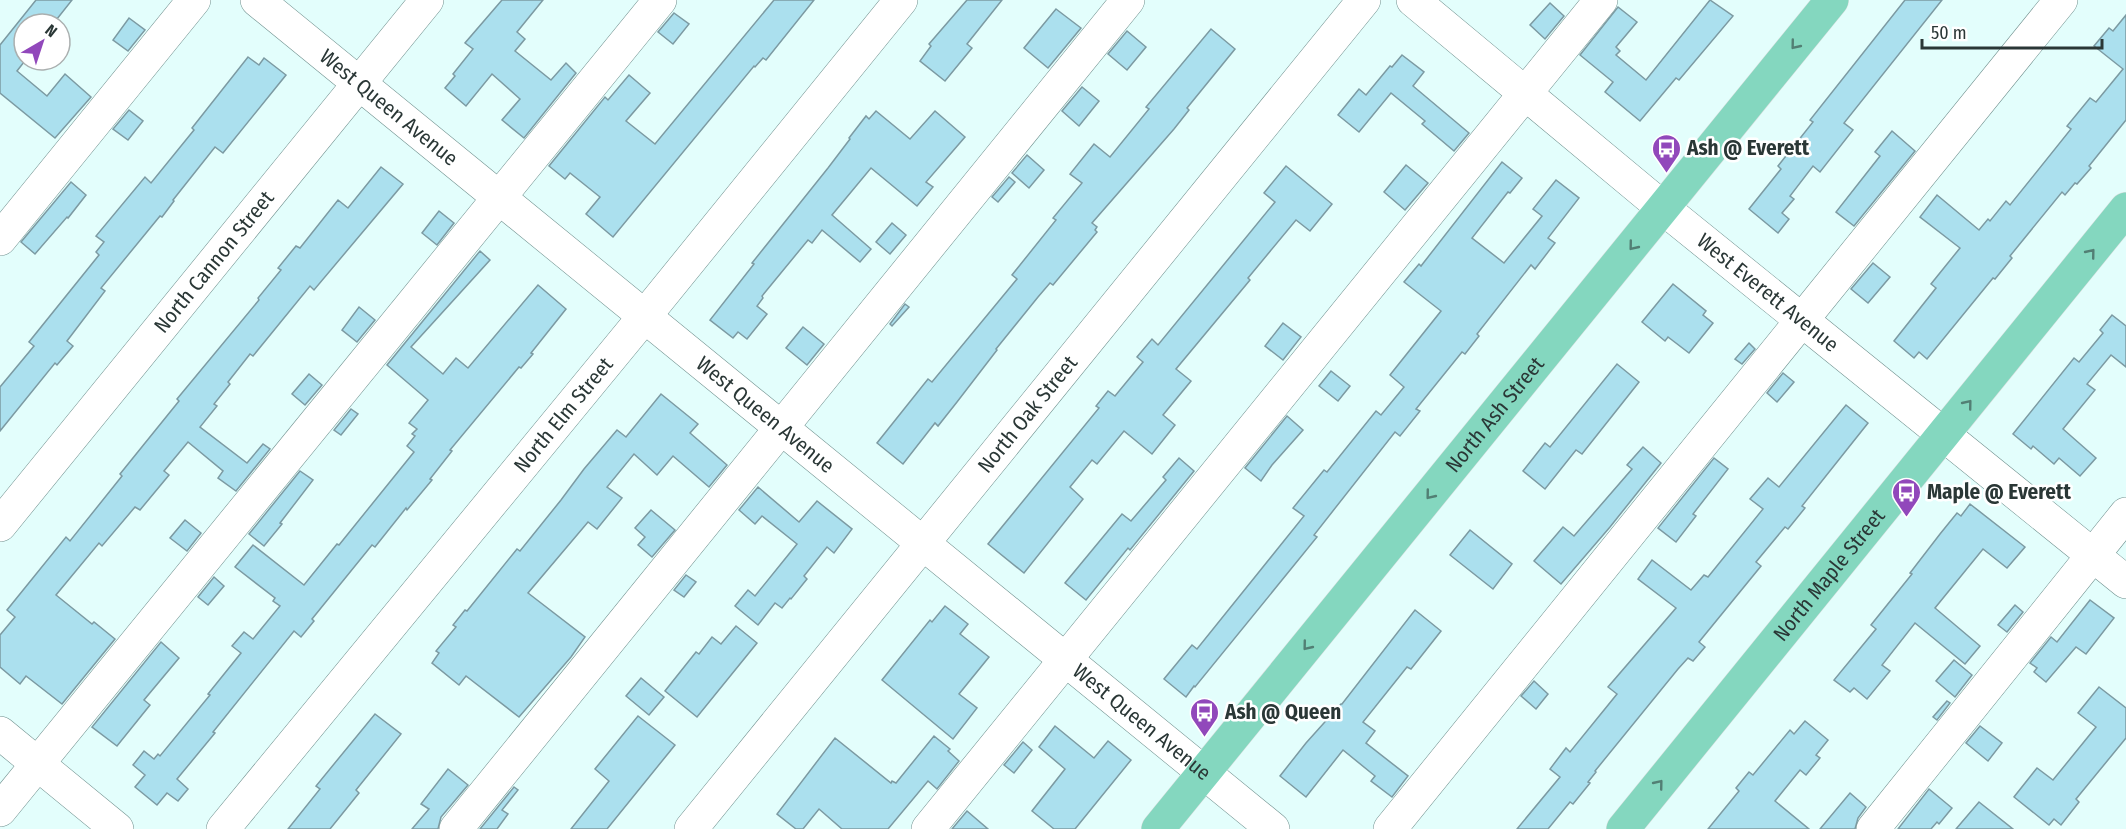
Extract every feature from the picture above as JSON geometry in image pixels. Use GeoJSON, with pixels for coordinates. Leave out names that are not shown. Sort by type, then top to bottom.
{"type":"FeatureCollection","features":[{"type":"Feature","properties":{"kind":"main road","name":"North Ash Street"},"geometry":{"type":"LineString","coordinates":[[1158,829],[1832,0]]}},
{"type":"Feature","properties":{"kind":"main road","name":"North Maple Street"},"geometry":{"type":"LineString","coordinates":[[1623,829],[2126,209]]}},
{"type":"Feature","properties":{"kind":"street"},"geometry":{"type":"LineString","coordinates":[[0,239],[194,0]]}},
{"type":"Feature","properties":{"kind":"street","name":"West Queen Avenue"},"geometry":{"type":"LineString","coordinates":[[257,0],[1273,829]]}},
{"type":"Feature","properties":{"kind":"street","name":"North Cannon Street"},"geometry":{"type":"LineString","coordinates":[[0,525],[427,0]]}},
{"type":"Feature","properties":{"kind":"street"},"geometry":{"type":"LineString","coordinates":[[0,810],[660,0]]}},
{"type":"Feature","properties":{"kind":"street","name":"North Elm Street"},"geometry":{"type":"LineString","coordinates":[[223,829],[901,0]]}},
{"type":"Feature","properties":{"kind":"street"},"geometry":{"type":"LineString","coordinates":[[456,829],[1128,0]]}},
{"type":"Feature","properties":{"kind":"street","name":"North Oak Street"},"geometry":{"type":"LineString","coordinates":[[691,829],[1365,0]]}},
{"type":"Feature","properties":{"kind":"street","name":"West Everett Avenue"},"geometry":{"type":"LineString","coordinates":[[1413,0],[1664,208],[2126,582]]}},
{"type":"Feature","properties":{"kind":"street"},"geometry":{"type":"LineString","coordinates":[[928,829],[1601,0]]}},
{"type":"Feature","properties":{"kind":"street"},"geometry":{"type":"LineString","coordinates":[[1390,829],[2061,0]]}},
{"type":"Feature","properties":{"kind":"street"},"geometry":{"type":"LineString","coordinates":[[1873,829],[2126,514]]}},
{"type":"Feature","properties":{"kind":"street"},"geometry":{"type":"LineString","coordinates":[[0,733],[117,829]]}},
{"type":"Feature","properties":{"kind":"building"},"geometry":{"type":"Polygon","coordinates":[[[36,0],[72,0],[62,12],[26,12],[36,0]]]}},
{"type":"Feature","properties":{"kind":"building"},"geometry":{"type":"Polygon","coordinates":[[[502,0],[543,0],[517,32],[525,39],[515,51],[551,80],[566,63],[576,73],[524,138],[502,120],[520,99],[492,74],[466,106],[445,88],[473,49],[465,43],[502,0]]]}},
{"type":"Feature","properties":{"kind":"building"},"geometry":{"type":"Polygon","coordinates":[[[774,0],[814,0],[766,60],[763,58],[754,66],[613,237],[586,214],[600,197],[570,173],[565,179],[549,166],[605,97],[608,100],[629,75],[650,93],[626,121],[655,144],[774,0]]]}},
{"type":"Feature","properties":{"kind":"building"},"geometry":{"type":"Polygon","coordinates":[[[967,0],[1002,0],[967,44],[972,48],[945,81],[920,61],[931,46],[929,44],[967,0]]]}},
{"type":"Feature","properties":{"kind":"building"},"geometry":{"type":"Polygon","coordinates":[[[1710,0],[1733,16],[1679,80],[1676,78],[1640,121],[1605,92],[1613,82],[1580,55],[1618,7],[1637,22],[1616,47],[1620,51],[1616,55],[1646,80],[1710,0]]]}},
{"type":"Feature","properties":{"kind":"building"},"geometry":{"type":"Polygon","coordinates":[[[1905,0],[1942,0],[1844,123],[1853,130],[1820,172],[1813,166],[1790,196],[1794,199],[1782,213],[1789,219],[1778,233],[1749,209],[1781,169],[1778,166],[1813,122],[1810,120],[1905,0]]]}},
{"type":"Feature","properties":{"kind":"building"},"geometry":{"type":"Polygon","coordinates":[[[1550,3],[1564,16],[1545,39],[1530,25],[1550,3]]]}},
{"type":"Feature","properties":{"kind":"building"},"geometry":{"type":"Polygon","coordinates":[[[1056,9],[1081,28],[1048,68],[1024,48],[1056,9]]]}},
{"type":"Feature","properties":{"kind":"building"},"geometry":{"type":"Polygon","coordinates":[[[674,13],[689,24],[673,44],[658,32],[674,13]]]}},
{"type":"Feature","properties":{"kind":"building"},"geometry":{"type":"Polygon","coordinates":[[[2126,15],[2126,120],[2089,166],[2091,168],[2065,195],[2062,192],[2010,256],[2012,258],[1927,359],[1919,352],[1914,358],[1894,341],[1936,288],[1931,284],[1960,248],[1920,217],[1937,195],[1979,230],[1988,219],[1990,221],[2006,201],[2010,205],[2071,129],[2067,126],[2090,98],[2096,102],[2123,69],[2094,46],[2109,28],[2113,31],[2126,15]]]}},
{"type":"Feature","properties":{"kind":"building"},"geometry":{"type":"Polygon","coordinates":[[[129,18],[145,30],[128,51],[113,40],[129,18]]]}},
{"type":"Feature","properties":{"kind":"building"},"geometry":{"type":"Polygon","coordinates":[[[1211,29],[1235,49],[1187,108],[1189,110],[1174,129],[1092,223],[1097,227],[1095,230],[1097,232],[1053,285],[1050,283],[1038,297],[938,426],[935,423],[903,464],[877,443],[928,379],[932,382],[1017,279],[1012,275],[1056,220],[1053,218],[1082,183],[1070,174],[1094,144],[1110,157],[1149,109],[1146,107],[1211,29]]]}},
{"type":"Feature","properties":{"kind":"building"},"geometry":{"type":"Polygon","coordinates":[[[12,30],[12,72],[18,72],[47,96],[65,74],[91,97],[55,138],[0,93],[0,45],[12,30]]]}},
{"type":"Feature","properties":{"kind":"building"},"geometry":{"type":"Polygon","coordinates":[[[1127,31],[1146,47],[1127,70],[1108,54],[1127,31]]]}},
{"type":"Feature","properties":{"kind":"building"},"geometry":{"type":"Polygon","coordinates":[[[1402,55],[1424,72],[1413,86],[1469,133],[1454,151],[1422,124],[1425,121],[1391,93],[1359,132],[1338,115],[1359,89],[1366,95],[1402,55]]]}},
{"type":"Feature","properties":{"kind":"building"},"geometry":{"type":"Polygon","coordinates":[[[248,57],[259,65],[264,58],[286,75],[223,153],[215,147],[162,217],[160,216],[101,288],[105,291],[67,341],[73,346],[57,365],[55,363],[0,431],[0,387],[34,346],[29,342],[99,255],[96,252],[104,242],[96,236],[145,177],[151,183],[248,57]]]}},
{"type":"Feature","properties":{"kind":"building"},"geometry":{"type":"Polygon","coordinates":[[[1082,87],[1099,101],[1079,126],[1062,111],[1082,87]]]}},
{"type":"Feature","properties":{"kind":"building"},"geometry":{"type":"Polygon","coordinates":[[[129,110],[143,121],[128,140],[113,129],[129,110]]]}},
{"type":"Feature","properties":{"kind":"building"},"geometry":{"type":"Polygon","coordinates":[[[876,111],[910,139],[935,111],[965,137],[926,182],[933,187],[917,206],[871,168],[832,215],[871,249],[860,262],[822,230],[812,243],[808,240],[762,296],[757,306],[767,314],[747,339],[738,332],[733,338],[710,320],[866,116],[869,119],[876,111]]]}},
{"type":"Feature","properties":{"kind":"building"},"geometry":{"type":"Polygon","coordinates":[[[1892,131],[1915,151],[1854,226],[1836,212],[1880,156],[1875,152],[1892,131]]]}},
{"type":"Feature","properties":{"kind":"building"},"geometry":{"type":"Polygon","coordinates":[[[1027,155],[1044,170],[1029,188],[1012,173],[1027,155]]]}},
{"type":"Feature","properties":{"kind":"building"},"geometry":{"type":"Polygon","coordinates":[[[1502,162],[1522,178],[1472,238],[1504,263],[1542,216],[1533,209],[1556,180],[1579,198],[1548,238],[1555,243],[1535,269],[1531,265],[1477,334],[1479,336],[1465,354],[1462,352],[1416,409],[1420,411],[1400,436],[1395,432],[1314,535],[1317,537],[1186,697],[1164,679],[1192,645],[1197,649],[1304,516],[1293,508],[1324,470],[1327,472],[1376,411],[1381,415],[1404,387],[1390,375],[1441,311],[1404,282],[1419,264],[1421,266],[1502,162]]]}},
{"type":"Feature","properties":{"kind":"building"},"geometry":{"type":"Polygon","coordinates":[[[1406,165],[1428,183],[1405,210],[1384,192],[1406,165]]]}},
{"type":"Feature","properties":{"kind":"building"},"geometry":{"type":"Polygon","coordinates":[[[1286,166],[1332,204],[1310,231],[1296,220],[1248,278],[1250,280],[1176,369],[1191,381],[1163,415],[1175,425],[1152,454],[1124,431],[1097,464],[1092,460],[1070,487],[1083,499],[1024,573],[988,544],[1099,408],[1096,406],[1108,391],[1115,396],[1143,362],[1137,357],[1152,339],[1158,345],[1275,202],[1264,193],[1286,166]]]}},
{"type":"Feature","properties":{"kind":"building"},"geometry":{"type":"Polygon","coordinates":[[[381,167],[403,184],[314,290],[310,286],[253,356],[250,354],[228,382],[230,384],[214,404],[217,406],[200,427],[247,463],[263,444],[270,449],[236,491],[218,478],[223,471],[188,442],[164,471],[169,475],[140,510],[135,507],[102,546],[99,543],[56,595],[115,639],[62,704],[26,676],[20,684],[0,667],[0,635],[15,617],[7,610],[66,537],[70,541],[122,476],[120,474],[179,401],[177,399],[259,300],[258,298],[281,270],[278,268],[296,246],[300,248],[338,200],[348,208],[381,167]]]}},
{"type":"Feature","properties":{"kind":"building"},"geometry":{"type":"Polygon","coordinates":[[[1009,177],[1015,182],[998,202],[992,197],[1009,177]]]}},
{"type":"Feature","properties":{"kind":"building"},"geometry":{"type":"Polygon","coordinates":[[[71,182],[86,195],[35,254],[21,242],[71,182]]]}},
{"type":"Feature","properties":{"kind":"building"},"geometry":{"type":"Polygon","coordinates":[[[439,211],[454,223],[437,245],[422,233],[439,211]]]}},
{"type":"Feature","properties":{"kind":"building"},"geometry":{"type":"Polygon","coordinates":[[[892,223],[906,235],[890,254],[876,242],[892,223]]]}},
{"type":"Feature","properties":{"kind":"building"},"geometry":{"type":"Polygon","coordinates":[[[480,251],[490,260],[411,347],[443,374],[456,358],[468,368],[538,285],[566,309],[531,353],[533,354],[521,368],[519,367],[450,450],[452,451],[430,479],[432,480],[407,510],[406,508],[375,547],[372,545],[312,619],[314,621],[301,637],[294,631],[213,732],[215,733],[177,779],[188,789],[178,801],[167,793],[157,805],[135,787],[145,775],[133,765],[144,751],[154,759],[158,754],[160,756],[241,653],[232,646],[244,632],[253,639],[280,606],[273,601],[275,598],[235,567],[253,545],[304,585],[414,452],[407,446],[415,436],[412,434],[417,429],[409,423],[428,400],[387,365],[480,251]]]}},
{"type":"Feature","properties":{"kind":"building"},"geometry":{"type":"Polygon","coordinates":[[[1873,263],[1890,277],[1868,303],[1851,289],[1873,263]]]}},
{"type":"Feature","properties":{"kind":"building"},"geometry":{"type":"Polygon","coordinates":[[[1673,284],[1706,311],[1703,315],[1713,323],[1689,353],[1668,337],[1665,341],[1642,322],[1673,284]]]}},
{"type":"Feature","properties":{"kind":"building"},"geometry":{"type":"Polygon","coordinates":[[[905,304],[909,307],[892,326],[890,324],[905,304]]]}},
{"type":"Feature","properties":{"kind":"building"},"geometry":{"type":"Polygon","coordinates":[[[359,307],[375,320],[357,342],[342,330],[359,307]]]}},
{"type":"Feature","properties":{"kind":"building"},"geometry":{"type":"Polygon","coordinates":[[[2112,315],[2126,326],[2126,367],[2111,355],[2087,384],[2095,390],[2063,429],[2096,458],[2080,476],[2059,458],[2054,464],[2033,446],[2031,449],[2013,434],[2074,358],[2079,362],[2103,333],[2100,330],[2112,315]]]}},
{"type":"Feature","properties":{"kind":"building"},"geometry":{"type":"Polygon","coordinates":[[[1283,323],[1301,337],[1283,360],[1265,346],[1283,323]]]}},
{"type":"Feature","properties":{"kind":"building"},"geometry":{"type":"Polygon","coordinates":[[[803,327],[824,344],[807,365],[786,348],[803,327]]]}},
{"type":"Feature","properties":{"kind":"building"},"geometry":{"type":"Polygon","coordinates":[[[1749,343],[1755,349],[1742,364],[1735,359],[1749,343]]]}},
{"type":"Feature","properties":{"kind":"building"},"geometry":{"type":"Polygon","coordinates":[[[1617,364],[1639,382],[1582,454],[1576,450],[1545,489],[1523,471],[1545,443],[1550,447],[1617,364]]]}},
{"type":"Feature","properties":{"kind":"building"},"geometry":{"type":"Polygon","coordinates":[[[1331,371],[1350,386],[1338,401],[1319,386],[1331,371]]]}},
{"type":"Feature","properties":{"kind":"building"},"geometry":{"type":"Polygon","coordinates":[[[1783,373],[1794,382],[1777,402],[1767,393],[1783,373]]]}},
{"type":"Feature","properties":{"kind":"building"},"geometry":{"type":"Polygon","coordinates":[[[309,374],[322,385],[305,405],[292,394],[309,374]]]}},
{"type":"Feature","properties":{"kind":"building"},"geometry":{"type":"Polygon","coordinates":[[[661,394],[698,424],[690,433],[727,465],[709,487],[673,456],[657,475],[634,454],[607,487],[622,498],[597,529],[588,522],[528,593],[585,637],[571,657],[519,717],[466,676],[459,685],[432,663],[439,653],[436,651],[456,627],[453,625],[517,549],[520,551],[617,430],[626,437],[661,394]]]}},
{"type":"Feature","properties":{"kind":"building"},"geometry":{"type":"Polygon","coordinates":[[[1846,405],[1868,423],[1802,506],[1805,508],[1788,529],[1785,527],[1756,562],[1761,566],[1699,642],[1705,647],[1693,661],[1688,658],[1678,669],[1595,771],[1588,782],[1590,783],[1573,804],[1570,802],[1548,829],[1517,829],[1560,777],[1550,769],[1566,748],[1570,752],[1617,694],[1608,687],[1676,608],[1638,579],[1652,560],[1691,590],[1704,575],[1708,577],[1763,509],[1750,499],[1768,478],[1779,487],[1846,405]]]}},
{"type":"Feature","properties":{"kind":"building"},"geometry":{"type":"Polygon","coordinates":[[[351,409],[358,414],[341,435],[334,430],[351,409]]]}},
{"type":"Feature","properties":{"kind":"building"},"geometry":{"type":"Polygon","coordinates":[[[1287,416],[1303,430],[1261,481],[1245,468],[1287,416]]]}},
{"type":"Feature","properties":{"kind":"building"},"geometry":{"type":"Polygon","coordinates":[[[1643,447],[1661,463],[1561,584],[1534,561],[1563,527],[1574,536],[1632,469],[1627,465],[1643,447]]]}},
{"type":"Feature","properties":{"kind":"building"},"geometry":{"type":"Polygon","coordinates":[[[1179,458],[1194,471],[1086,600],[1065,583],[1122,514],[1131,521],[1166,480],[1163,477],[1179,458]]]}},
{"type":"Feature","properties":{"kind":"building"},"geometry":{"type":"Polygon","coordinates":[[[1714,458],[1728,469],[1693,514],[1696,516],[1676,542],[1658,528],[1714,458]]]}},
{"type":"Feature","properties":{"kind":"building"},"geometry":{"type":"Polygon","coordinates":[[[300,471],[313,480],[264,546],[249,534],[300,471]]]}},
{"type":"Feature","properties":{"kind":"building"},"geometry":{"type":"Polygon","coordinates":[[[758,487],[799,522],[817,501],[852,529],[834,553],[827,547],[804,576],[807,579],[791,599],[782,608],[775,603],[758,625],[735,606],[748,590],[755,596],[797,544],[762,516],[755,524],[739,510],[758,487]]]}},
{"type":"Feature","properties":{"kind":"building"},"geometry":{"type":"Polygon","coordinates":[[[1970,504],[2025,547],[2007,568],[1983,549],[1935,608],[1980,646],[1965,664],[1915,623],[1882,665],[1890,671],[1867,699],[1854,688],[1850,692],[1834,680],[1876,629],[1871,625],[1912,574],[1910,573],[1940,534],[1957,513],[1961,516],[1970,504]]]}},
{"type":"Feature","properties":{"kind":"building"},"geometry":{"type":"Polygon","coordinates":[[[651,510],[675,530],[652,557],[638,545],[645,537],[635,528],[651,510]]]}},
{"type":"Feature","properties":{"kind":"building"},"geometry":{"type":"Polygon","coordinates":[[[185,520],[201,533],[187,551],[170,538],[185,520]]]}},
{"type":"Feature","properties":{"kind":"building"},"geometry":{"type":"Polygon","coordinates":[[[1470,530],[1512,564],[1493,589],[1450,555],[1470,530]]]}},
{"type":"Feature","properties":{"kind":"building"},"geometry":{"type":"Polygon","coordinates":[[[686,575],[696,582],[684,597],[674,590],[686,575]]]}},
{"type":"Feature","properties":{"kind":"building"},"geometry":{"type":"Polygon","coordinates":[[[214,577],[224,586],[208,605],[198,597],[214,577]]]}},
{"type":"Feature","properties":{"kind":"building"},"geometry":{"type":"Polygon","coordinates":[[[2090,600],[2114,618],[2086,654],[2076,647],[2046,682],[2034,672],[2037,668],[2030,663],[2051,637],[2057,642],[2090,600]]]}},
{"type":"Feature","properties":{"kind":"building"},"geometry":{"type":"Polygon","coordinates":[[[2015,605],[2023,612],[2007,632],[1998,625],[2015,605]]]}},
{"type":"Feature","properties":{"kind":"building"},"geometry":{"type":"Polygon","coordinates":[[[945,606],[968,624],[960,634],[989,657],[959,694],[977,708],[953,739],[882,680],[930,620],[932,622],[945,606]]]}},
{"type":"Feature","properties":{"kind":"building"},"geometry":{"type":"Polygon","coordinates":[[[1415,610],[1441,631],[1411,669],[1407,667],[1363,722],[1375,731],[1366,743],[1408,776],[1392,797],[1371,781],[1375,776],[1343,750],[1306,797],[1280,776],[1306,743],[1342,704],[1415,610]]]}},
{"type":"Feature","properties":{"kind":"building"},"geometry":{"type":"Polygon","coordinates":[[[736,626],[757,643],[697,717],[665,691],[696,652],[699,654],[712,637],[721,644],[736,626]]]}},
{"type":"Feature","properties":{"kind":"building"},"geometry":{"type":"Polygon","coordinates":[[[161,642],[179,658],[144,700],[150,705],[117,746],[92,727],[161,642]]]}},
{"type":"Feature","properties":{"kind":"building"},"geometry":{"type":"Polygon","coordinates":[[[1954,660],[1972,675],[1955,697],[1936,681],[1954,660]]]}},
{"type":"Feature","properties":{"kind":"building"},"geometry":{"type":"Polygon","coordinates":[[[641,678],[664,697],[649,715],[626,696],[641,678]]]}},
{"type":"Feature","properties":{"kind":"building"},"geometry":{"type":"Polygon","coordinates":[[[1534,681],[1548,694],[1536,709],[1521,696],[1534,681]]]}},
{"type":"Feature","properties":{"kind":"building"},"geometry":{"type":"Polygon","coordinates":[[[2099,687],[2126,708],[2126,738],[2076,799],[2079,802],[2061,825],[2054,819],[2049,825],[2014,797],[2037,768],[2053,780],[2096,727],[2078,713],[2099,687]]]}},
{"type":"Feature","properties":{"kind":"building"},"geometry":{"type":"Polygon","coordinates":[[[1947,701],[1950,703],[1937,720],[1933,717],[1947,701]]]}},
{"type":"Feature","properties":{"kind":"building"},"geometry":{"type":"Polygon","coordinates":[[[375,714],[401,734],[356,790],[359,793],[330,829],[288,829],[320,789],[316,786],[375,714]]]}},
{"type":"Feature","properties":{"kind":"building"},"geometry":{"type":"Polygon","coordinates":[[[638,716],[675,745],[607,829],[571,829],[609,781],[595,769],[638,716]]]}},
{"type":"Feature","properties":{"kind":"building"},"geometry":{"type":"Polygon","coordinates":[[[1805,721],[1828,740],[1816,755],[1820,758],[1806,775],[1800,770],[1775,801],[1809,829],[1708,829],[1739,791],[1736,788],[1749,772],[1753,775],[1790,730],[1794,734],[1805,721]]]}},
{"type":"Feature","properties":{"kind":"building"},"geometry":{"type":"Polygon","coordinates":[[[1055,726],[1094,758],[1108,741],[1131,760],[1075,829],[1054,829],[1032,811],[1065,769],[1039,747],[1055,726]]]}},
{"type":"Feature","properties":{"kind":"building"},"geometry":{"type":"Polygon","coordinates":[[[1980,726],[2002,743],[1988,761],[1966,743],[1980,726]]]}},
{"type":"Feature","properties":{"kind":"building"},"geometry":{"type":"Polygon","coordinates":[[[934,736],[950,749],[948,751],[959,761],[937,789],[928,781],[888,829],[842,829],[819,809],[803,829],[796,829],[777,814],[835,738],[891,783],[892,781],[896,783],[934,736]]]}},
{"type":"Feature","properties":{"kind":"building"},"geometry":{"type":"Polygon","coordinates":[[[1023,742],[1032,750],[1014,773],[1004,765],[1023,742]]]}},
{"type":"Feature","properties":{"kind":"building"},"geometry":{"type":"Polygon","coordinates":[[[448,769],[468,785],[441,817],[438,829],[412,829],[429,809],[421,804],[448,769]]]}},
{"type":"Feature","properties":{"kind":"building"},"geometry":{"type":"Polygon","coordinates":[[[514,787],[518,790],[502,810],[508,814],[497,829],[480,829],[514,787]]]}},
{"type":"Feature","properties":{"kind":"building"},"geometry":{"type":"Polygon","coordinates":[[[1929,789],[1952,808],[1939,824],[1937,822],[1931,829],[1898,829],[1929,789]]]}},
{"type":"Feature","properties":{"kind":"building"},"geometry":{"type":"Polygon","coordinates":[[[1850,793],[1866,807],[1858,818],[1855,829],[1820,829],[1850,793]]]}},
{"type":"Feature","properties":{"kind":"building"},"geometry":{"type":"Polygon","coordinates":[[[1979,802],[2013,829],[1956,829],[1979,802]]]}},
{"type":"Feature","properties":{"kind":"building"},"geometry":{"type":"Polygon","coordinates":[[[967,811],[988,829],[952,829],[967,811]]]}},
{"type":"Feature","properties":{"kind":"place","name":"Ash @ Everett"},"geometry":{"type":"Point","coordinates":[1666,174]}},
{"type":"Feature","properties":{"kind":"place","name":"Maple @ Everett"},"geometry":{"type":"Point","coordinates":[1906,518]}},
{"type":"Feature","properties":{"kind":"place","name":"Ash @ Queen"},"geometry":{"type":"Point","coordinates":[1204,738]}}]}
